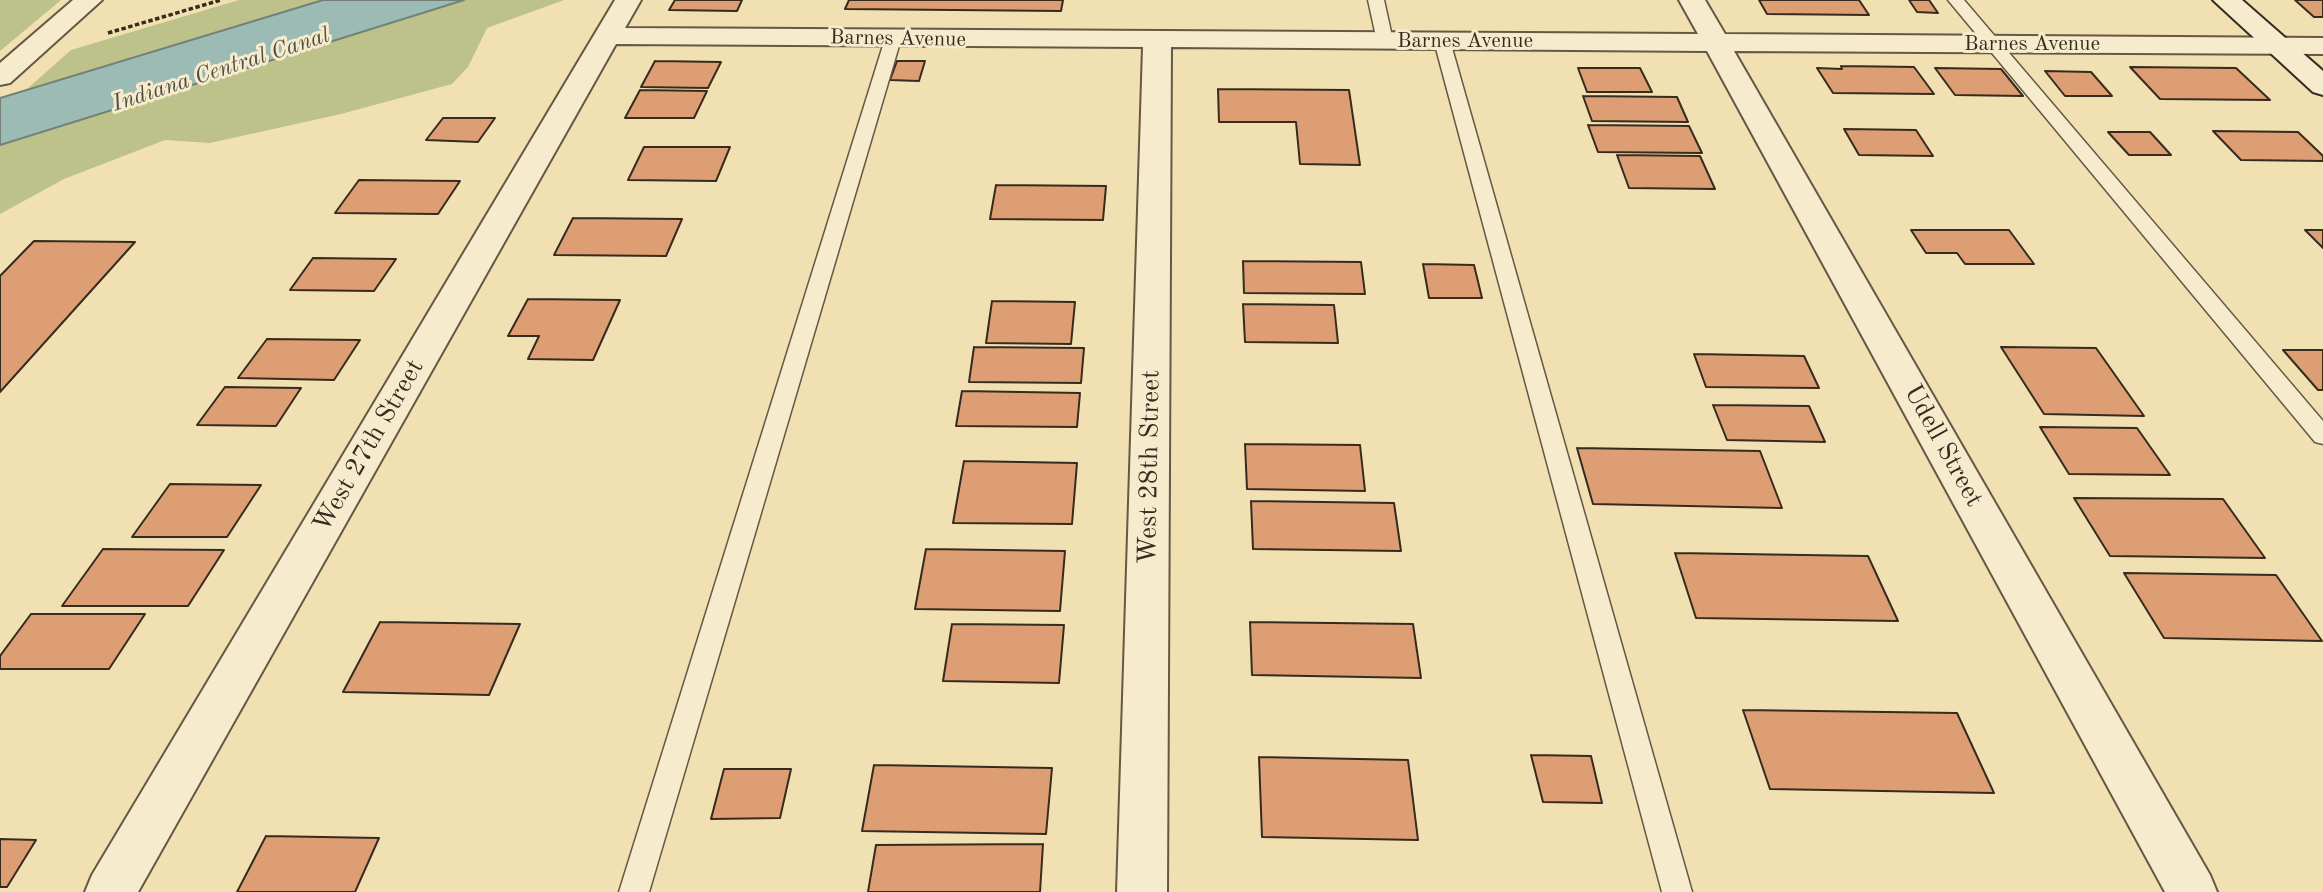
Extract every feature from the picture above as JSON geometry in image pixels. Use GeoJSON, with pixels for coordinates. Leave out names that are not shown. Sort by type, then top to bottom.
{"type":"FeatureCollection","features":[{"type":"Feature","properties":{"kind":"street"},"geometry":{"type":"LineString","coordinates":[[0,77],[89,0]]}},
{"type":"Feature","properties":{"kind":"street","name":"West 27th Street"},"geometry":{"type":"LineString","coordinates":[[110,892],[628,0]]}},
{"type":"Feature","properties":{"kind":"street","name":"Udell Street"},"geometry":{"type":"LineString","coordinates":[[1692,0],[2192,892]]}},
{"type":"Feature","properties":{"kind":"street"},"geometry":{"type":"LineString","coordinates":[[2226,0],[2323,86]]}},
{"type":"Feature","properties":{"kind":"street","name":"Barnes Avenue"},"geometry":{"type":"LineString","coordinates":[[606,36],[2323,46]]}},
{"type":"Feature","properties":{"kind":"street","name":"West 28th Street"},"geometry":{"type":"LineString","coordinates":[[1142,892],[1157,41]]}},
{"type":"Feature","properties":{"kind":"lane"},"geometry":{"type":"LineString","coordinates":[[1376,0],[1385,41]]}},
{"type":"Feature","properties":{"kind":"lane"},"geometry":{"type":"LineString","coordinates":[[1956,0],[2323,436]]}},
{"type":"Feature","properties":{"kind":"lane"},"geometry":{"type":"LineString","coordinates":[[634,892],[893,39]]}},
{"type":"Feature","properties":{"kind":"lane"},"geometry":{"type":"LineString","coordinates":[[1441,41],[1677,892]]}},
{"type":"Feature","properties":{"kind":"green space"},"geometry":{"type":"Polygon","coordinates":[[[0,0],[61,0],[0,51],[0,0]]]}},
{"type":"Feature","properties":{"kind":"green space"},"geometry":{"type":"Polygon","coordinates":[[[239,0],[323,0],[27,89],[71,50],[239,0]]]}},
{"type":"Feature","properties":{"kind":"green space"},"geometry":{"type":"Polygon","coordinates":[[[464,0],[564,0],[487,28],[468,67],[452,84],[341,114],[210,143],[165,140],[64,179],[0,214],[0,145],[464,0]]]}},
{"type":"Feature","properties":{"kind":"water","name":"Indiana Central Canal"},"geometry":{"type":"Polygon","coordinates":[[[323,0],[464,0],[0,145],[0,98],[323,0]]]}},
{"type":"Feature","properties":{"kind":"building"},"geometry":{"type":"Polygon","coordinates":[[[675,0],[742,0],[737,11],[669,10],[675,0]]]}},
{"type":"Feature","properties":{"kind":"building"},"geometry":{"type":"Polygon","coordinates":[[[849,0],[1063,0],[1061,11],[845,9],[849,0]]]}},
{"type":"Feature","properties":{"kind":"building"},"geometry":{"type":"Polygon","coordinates":[[[1759,0],[1859,0],[1869,15],[1767,14],[1759,0]]]}},
{"type":"Feature","properties":{"kind":"building"},"geometry":{"type":"Polygon","coordinates":[[[1909,0],[1929,0],[1938,13],[1917,12],[1909,0]]]}},
{"type":"Feature","properties":{"kind":"building"},"geometry":{"type":"Polygon","coordinates":[[[2295,0],[2323,0],[2323,17],[2314,17],[2295,0]]]}},
{"type":"Feature","properties":{"kind":"building"},"geometry":{"type":"Polygon","coordinates":[[[655,61],[721,62],[708,88],[641,87],[655,61]]]}},
{"type":"Feature","properties":{"kind":"building"},"geometry":{"type":"Polygon","coordinates":[[[897,61],[925,61],[919,81],[890,80],[897,61]]]}},
{"type":"Feature","properties":{"kind":"building"},"geometry":{"type":"Polygon","coordinates":[[[1841,66],[1914,67],[1934,94],[1833,93],[1817,68],[1842,69],[1841,66]]]}},
{"type":"Feature","properties":{"kind":"building"},"geometry":{"type":"Polygon","coordinates":[[[2130,67],[2236,68],[2270,100],[2160,99],[2130,67]]]}},
{"type":"Feature","properties":{"kind":"building"},"geometry":{"type":"Polygon","coordinates":[[[1578,68],[1640,68],[1652,92],[1587,92],[1578,68]]]}},
{"type":"Feature","properties":{"kind":"building"},"geometry":{"type":"Polygon","coordinates":[[[1935,68],[2001,69],[2023,96],[1955,95],[1935,68]]]}},
{"type":"Feature","properties":{"kind":"building"},"geometry":{"type":"Polygon","coordinates":[[[2045,71],[2091,72],[2112,96],[2065,96],[2045,71]]]}},
{"type":"Feature","properties":{"kind":"building"},"geometry":{"type":"Polygon","coordinates":[[[1218,89],[1349,90],[1360,165],[1300,164],[1296,122],[1219,122],[1218,89]]]}},
{"type":"Feature","properties":{"kind":"building"},"geometry":{"type":"Polygon","coordinates":[[[640,90],[707,91],[694,118],[625,118],[640,90]]]}},
{"type":"Feature","properties":{"kind":"building"},"geometry":{"type":"Polygon","coordinates":[[[1583,96],[1677,97],[1688,122],[1592,121],[1583,96]]]}},
{"type":"Feature","properties":{"kind":"building"},"geometry":{"type":"Polygon","coordinates":[[[443,118],[495,118],[478,142],[426,140],[443,118]]]}},
{"type":"Feature","properties":{"kind":"building"},"geometry":{"type":"Polygon","coordinates":[[[1588,125],[1689,126],[1702,153],[1598,152],[1588,125]]]}},
{"type":"Feature","properties":{"kind":"building"},"geometry":{"type":"Polygon","coordinates":[[[1844,129],[1916,130],[1933,156],[1859,155],[1844,129]]]}},
{"type":"Feature","properties":{"kind":"building"},"geometry":{"type":"Polygon","coordinates":[[[2213,131],[2298,132],[2323,156],[2323,161],[2241,160],[2213,131]]]}},
{"type":"Feature","properties":{"kind":"building"},"geometry":{"type":"Polygon","coordinates":[[[2108,132],[2150,132],[2171,155],[2129,155],[2108,132]]]}},
{"type":"Feature","properties":{"kind":"building"},"geometry":{"type":"Polygon","coordinates":[[[644,147],[730,147],[716,181],[628,180],[644,147]]]}},
{"type":"Feature","properties":{"kind":"building"},"geometry":{"type":"Polygon","coordinates":[[[1617,155],[1700,156],[1715,189],[1629,188],[1617,155]]]}},
{"type":"Feature","properties":{"kind":"building"},"geometry":{"type":"Polygon","coordinates":[[[359,180],[460,181],[438,214],[335,213],[359,180]]]}},
{"type":"Feature","properties":{"kind":"building"},"geometry":{"type":"Polygon","coordinates":[[[996,185],[1106,186],[1103,220],[990,219],[996,185]]]}},
{"type":"Feature","properties":{"kind":"building"},"geometry":{"type":"Polygon","coordinates":[[[573,218],[682,219],[666,256],[554,255],[573,218]]]}},
{"type":"Feature","properties":{"kind":"building"},"geometry":{"type":"Polygon","coordinates":[[[1911,230],[2009,230],[2034,264],[1965,264],[1957,253],[1926,253],[1911,230]]]}},
{"type":"Feature","properties":{"kind":"building"},"geometry":{"type":"Polygon","coordinates":[[[2305,230],[2323,230],[2323,248],[2305,230]]]}},
{"type":"Feature","properties":{"kind":"building"},"geometry":{"type":"Polygon","coordinates":[[[34,241],[135,242],[0,392],[0,276],[34,241]]]}},
{"type":"Feature","properties":{"kind":"building"},"geometry":{"type":"Polygon","coordinates":[[[313,258],[396,259],[374,291],[290,290],[313,258]]]}},
{"type":"Feature","properties":{"kind":"building"},"geometry":{"type":"Polygon","coordinates":[[[1243,261],[1361,262],[1365,294],[1244,293],[1243,261]]]}},
{"type":"Feature","properties":{"kind":"building"},"geometry":{"type":"Polygon","coordinates":[[[1423,264],[1474,265],[1482,298],[1429,298],[1423,264]]]}},
{"type":"Feature","properties":{"kind":"building"},"geometry":{"type":"Polygon","coordinates":[[[528,299],[620,300],[593,360],[528,359],[539,336],[508,336],[528,299]]]}},
{"type":"Feature","properties":{"kind":"building"},"geometry":{"type":"Polygon","coordinates":[[[992,301],[1075,302],[1071,344],[986,343],[992,301]]]}},
{"type":"Feature","properties":{"kind":"building"},"geometry":{"type":"Polygon","coordinates":[[[1243,304],[1334,305],[1338,343],[1245,342],[1243,304]]]}},
{"type":"Feature","properties":{"kind":"building"},"geometry":{"type":"Polygon","coordinates":[[[267,339],[360,340],[334,380],[238,378],[267,339]]]}},
{"type":"Feature","properties":{"kind":"building"},"geometry":{"type":"Polygon","coordinates":[[[974,347],[1084,348],[1081,383],[969,382],[974,347]]]}},
{"type":"Feature","properties":{"kind":"building"},"geometry":{"type":"Polygon","coordinates":[[[2001,347],[2096,348],[2144,416],[2044,414],[2001,347]]]}},
{"type":"Feature","properties":{"kind":"building"},"geometry":{"type":"Polygon","coordinates":[[[2283,350],[2323,350],[2323,390],[2318,390],[2283,350]]]}},
{"type":"Feature","properties":{"kind":"building"},"geometry":{"type":"Polygon","coordinates":[[[1694,354],[1804,356],[1819,388],[1706,387],[1694,354]]]}},
{"type":"Feature","properties":{"kind":"building"},"geometry":{"type":"Polygon","coordinates":[[[225,387],[301,388],[276,426],[197,425],[225,387]]]}},
{"type":"Feature","properties":{"kind":"building"},"geometry":{"type":"Polygon","coordinates":[[[962,391],[1080,393],[1077,427],[956,426],[962,391]]]}},
{"type":"Feature","properties":{"kind":"building"},"geometry":{"type":"Polygon","coordinates":[[[1713,405],[1809,406],[1825,442],[1727,440],[1713,405]]]}},
{"type":"Feature","properties":{"kind":"building"},"geometry":{"type":"Polygon","coordinates":[[[2040,427],[2137,428],[2170,475],[2069,474],[2040,427]]]}},
{"type":"Feature","properties":{"kind":"building"},"geometry":{"type":"Polygon","coordinates":[[[1245,444],[1360,445],[1365,491],[1247,489],[1245,444]]]}},
{"type":"Feature","properties":{"kind":"building"},"geometry":{"type":"Polygon","coordinates":[[[1577,448],[1760,451],[1782,508],[1593,504],[1577,448]]]}},
{"type":"Feature","properties":{"kind":"building"},"geometry":{"type":"Polygon","coordinates":[[[964,461],[1077,463],[1072,524],[953,523],[964,461]]]}},
{"type":"Feature","properties":{"kind":"building"},"geometry":{"type":"Polygon","coordinates":[[[170,484],[261,485],[227,537],[132,537],[170,484]]]}},
{"type":"Feature","properties":{"kind":"building"},"geometry":{"type":"Polygon","coordinates":[[[2074,498],[2223,499],[2265,558],[2110,556],[2074,498]]]}},
{"type":"Feature","properties":{"kind":"building"},"geometry":{"type":"Polygon","coordinates":[[[1251,501],[1394,503],[1401,551],[1253,549],[1251,501]]]}},
{"type":"Feature","properties":{"kind":"building"},"geometry":{"type":"Polygon","coordinates":[[[103,549],[224,550],[188,606],[62,606],[103,549]]]}},
{"type":"Feature","properties":{"kind":"building"},"geometry":{"type":"Polygon","coordinates":[[[926,549],[1065,551],[1060,611],[915,609],[926,549]]]}},
{"type":"Feature","properties":{"kind":"building"},"geometry":{"type":"Polygon","coordinates":[[[1675,553],[1868,556],[1898,621],[1696,618],[1675,553]]]}},
{"type":"Feature","properties":{"kind":"building"},"geometry":{"type":"Polygon","coordinates":[[[2124,573],[2276,575],[2322,641],[2164,638],[2124,573]]]}},
{"type":"Feature","properties":{"kind":"building"},"geometry":{"type":"Polygon","coordinates":[[[31,614],[145,614],[109,669],[0,669],[0,656],[31,614]]]}},
{"type":"Feature","properties":{"kind":"building"},"geometry":{"type":"Polygon","coordinates":[[[380,622],[520,624],[489,695],[343,692],[380,622]]]}},
{"type":"Feature","properties":{"kind":"building"},"geometry":{"type":"Polygon","coordinates":[[[1250,622],[1413,624],[1421,678],[1252,675],[1250,622]]]}},
{"type":"Feature","properties":{"kind":"building"},"geometry":{"type":"Polygon","coordinates":[[[952,624],[1064,625],[1059,683],[943,681],[952,624]]]}},
{"type":"Feature","properties":{"kind":"building"},"geometry":{"type":"Polygon","coordinates":[[[1743,710],[1957,713],[1994,793],[1770,789],[1743,710]]]}},
{"type":"Feature","properties":{"kind":"building"},"geometry":{"type":"Polygon","coordinates":[[[1531,755],[1591,756],[1602,803],[1543,802],[1531,755]]]}},
{"type":"Feature","properties":{"kind":"building"},"geometry":{"type":"Polygon","coordinates":[[[1259,757],[1408,760],[1418,840],[1262,837],[1259,757]]]}},
{"type":"Feature","properties":{"kind":"building"},"geometry":{"type":"Polygon","coordinates":[[[874,765],[1052,768],[1046,834],[862,831],[874,765]]]}},
{"type":"Feature","properties":{"kind":"building"},"geometry":{"type":"Polygon","coordinates":[[[724,769],[791,769],[780,818],[711,819],[724,769]]]}},
{"type":"Feature","properties":{"kind":"building"},"geometry":{"type":"Polygon","coordinates":[[[266,836],[379,838],[355,892],[237,892],[266,836]]]}},
{"type":"Feature","properties":{"kind":"building"},"geometry":{"type":"Polygon","coordinates":[[[0,839],[36,840],[7,887],[0,887],[0,839]]]}},
{"type":"Feature","properties":{"kind":"building"},"geometry":{"type":"Polygon","coordinates":[[[1043,844],[1040,892],[868,892],[876,845],[1043,844]]]}}]}
